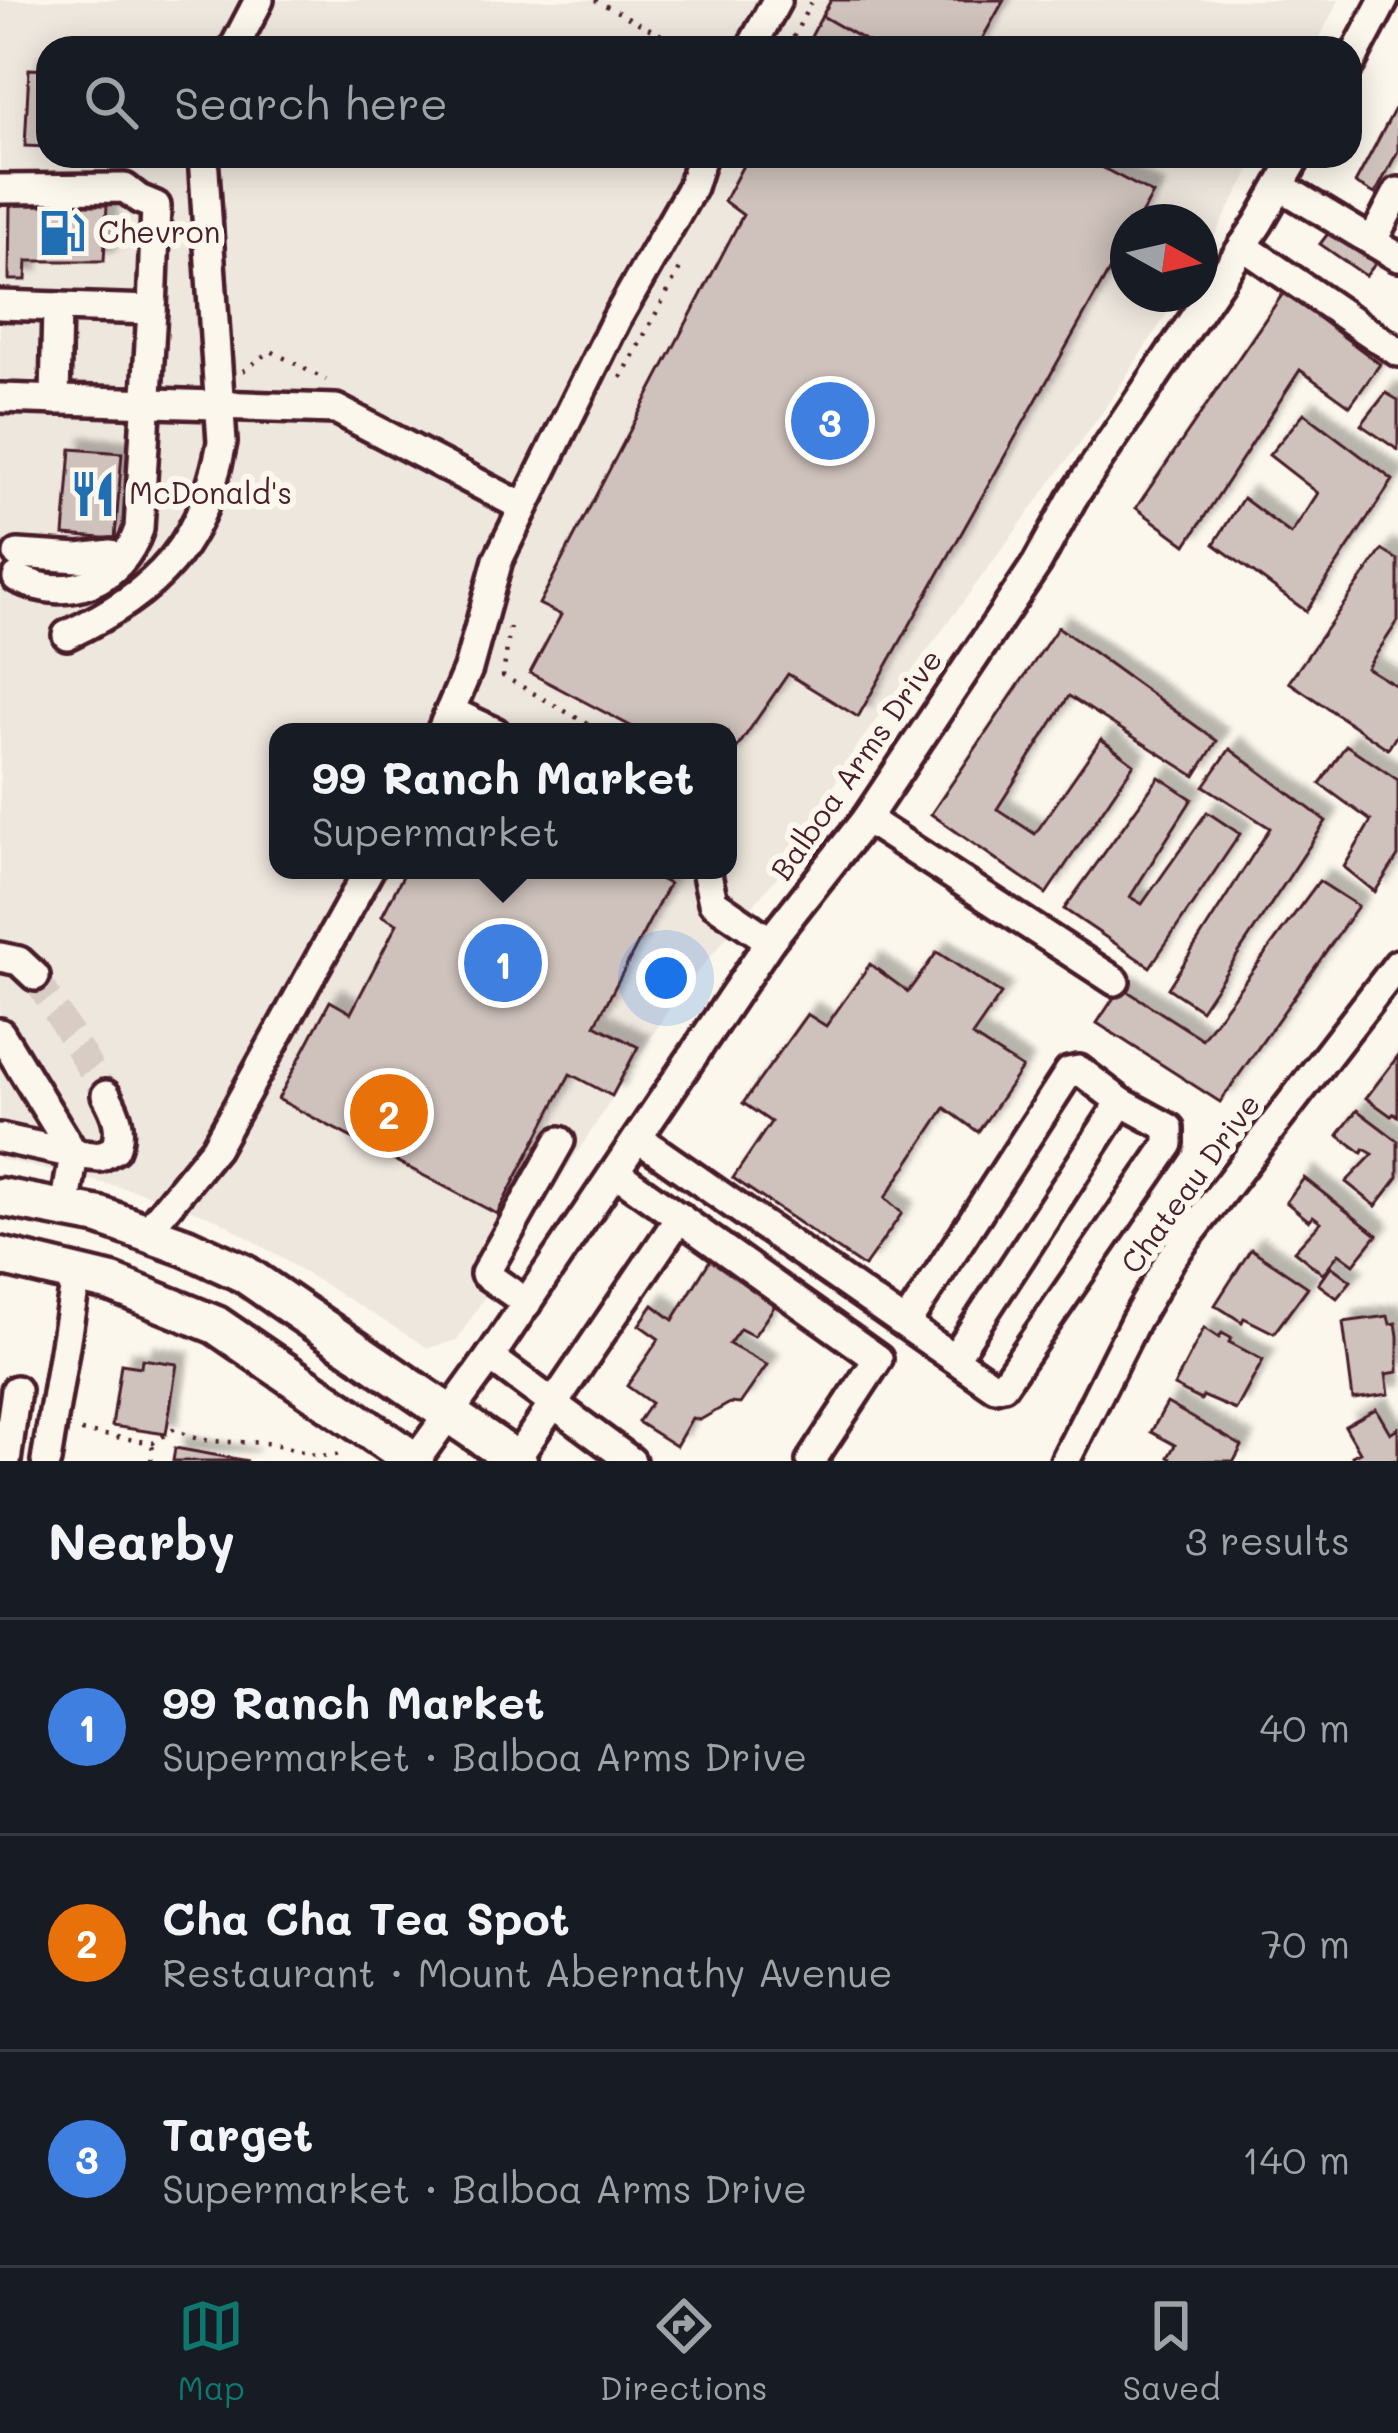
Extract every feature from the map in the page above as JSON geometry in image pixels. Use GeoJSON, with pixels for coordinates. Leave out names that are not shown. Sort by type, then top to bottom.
{"type":"FeatureCollection","features":[{"type":"Feature","properties":{"kind":"main road"},"geometry":{"type":"LineString","coordinates":[[0,1196],[100,1216],[242,1273],[517,1460]]}},
{"type":"Feature","properties":{"kind":"main road"},"geometry":{"type":"LineString","coordinates":[[0,1256],[158,1298],[216,1325],[415,1461]]}},
{"type":"Feature","properties":{"kind":"street"},"geometry":{"type":"LineString","coordinates":[[240,36],[259,0]]}},
{"type":"Feature","properties":{"kind":"street"},"geometry":{"type":"LineString","coordinates":[[758,36],[777,0]]}},
{"type":"Feature","properties":{"kind":"street"},"geometry":{"type":"LineString","coordinates":[[1362,41],[1384,0]]}},
{"type":"Feature","properties":{"kind":"street"},"geometry":{"type":"LineString","coordinates":[[67,635],[112,614],[153,584],[206,510],[222,442],[204,168]]}},
{"type":"Feature","properties":{"kind":"street"},"geometry":{"type":"LineString","coordinates":[[446,722],[468,669],[498,560],[616,320],[692,187],[698,168]]}},
{"type":"Feature","properties":{"kind":"street","name":"Balboa Arms Drive"},"geometry":{"type":"LineString","coordinates":[[415,1461],[770,941],[866,819],[1291,168]]}},
{"type":"Feature","properties":{"kind":"street"},"geometry":{"type":"LineString","coordinates":[[1280,186],[1398,256]]}},
{"type":"Feature","properties":{"kind":"street"},"geometry":{"type":"LineString","coordinates":[[0,189],[125,188],[156,206],[152,310],[137,403],[119,541],[91,574],[18,566],[29,584],[74,588],[94,584],[123,562],[139,530],[137,403]]}},
{"type":"Feature","properties":{"kind":"street"},"geometry":{"type":"LineString","coordinates":[[1373,240],[1398,192]]}},
{"type":"Feature","properties":{"kind":"street"},"geometry":{"type":"LineString","coordinates":[[1243,246],[1398,352]]}},
{"type":"Feature","properties":{"kind":"street"},"geometry":{"type":"LineString","coordinates":[[0,304],[152,310]]}},
{"type":"Feature","properties":{"kind":"street"},"geometry":{"type":"LineString","coordinates":[[55,400],[57,307]]}},
{"type":"Feature","properties":{"kind":"street"},"geometry":{"type":"LineString","coordinates":[[0,398],[336,409],[523,507]]}},
{"type":"Feature","properties":{"kind":"street"},"geometry":{"type":"LineString","coordinates":[[866,819],[1115,981]]}},
{"type":"Feature","properties":{"kind":"street"},"geometry":{"type":"LineString","coordinates":[[146,1232],[215,1148],[364,879]]}},
{"type":"Feature","properties":{"kind":"street"},"geometry":{"type":"LineString","coordinates":[[708,879],[713,902],[770,941]]}},
{"type":"Feature","properties":{"kind":"street"},"geometry":{"type":"LineString","coordinates":[[0,957],[19,961],[35,976]]}},
{"type":"Feature","properties":{"kind":"street","name":"Chateau Drive"},"geometry":{"type":"LineString","coordinates":[[1065,1461],[1172,1257],[1398,964]]}},
{"type":"Feature","properties":{"kind":"street"},"geometry":{"type":"LineString","coordinates":[[0,1033],[74,1154],[65,1209]]}},
{"type":"Feature","properties":{"kind":"street"},"geometry":{"type":"LineString","coordinates":[[638,1138],[995,1387],[1003,1385],[1169,1144],[1168,1128],[1121,1102],[1079,1070],[1069,1072],[906,1324]]}},
{"type":"Feature","properties":{"kind":"street"},"geometry":{"type":"LineString","coordinates":[[1,1137],[100,1157],[115,1149],[120,1136],[106,1095]]}},
{"type":"Feature","properties":{"kind":"street"},"geometry":{"type":"LineString","coordinates":[[955,1357],[1121,1102]]}},
{"type":"Feature","properties":{"kind":"street"},"geometry":{"type":"LineString","coordinates":[[526,1303],[485,1274],[560,1141]]}},
{"type":"Feature","properties":{"kind":"street"},"geometry":{"type":"LineString","coordinates":[[615,1172],[878,1359],[811,1461]]}},
{"type":"Feature","properties":{"kind":"street"},"geometry":{"type":"LineString","coordinates":[[517,1460],[680,1216]]}},
{"type":"Feature","properties":{"kind":"street"},"geometry":{"type":"LineString","coordinates":[[46,1461],[77,1273]]}},
{"type":"Feature","properties":{"kind":"street"},"geometry":{"type":"LineString","coordinates":[[490,1357],[631,1461]]}},
{"type":"Feature","properties":{"kind":"street"},"geometry":{"type":"LineString","coordinates":[[6,1461],[8,1389],[56,1396]]}},
{"type":"Feature","properties":{"kind":"path"},"geometry":{"type":"LineString","coordinates":[[595,0],[663,36]]}},
{"type":"Feature","properties":{"kind":"path"},"geometry":{"type":"LineString","coordinates":[[794,36],[812,0]]}},
{"type":"Feature","properties":{"kind":"path"},"geometry":{"type":"LineString","coordinates":[[617,385],[680,267]]}},
{"type":"Feature","properties":{"kind":"path"},"geometry":{"type":"LineString","coordinates":[[512,617],[503,676],[586,723]]}},
{"type":"Feature","properties":{"kind":"path"},"geometry":{"type":"LineString","coordinates":[[81,1431],[153,1443],[175,1428],[199,1438],[278,1444],[295,1456],[320,1460],[340,1458],[351,1450]]}},
{"type":"Feature","properties":{"kind":"path"},"geometry":{"type":"LineString","coordinates":[[152,1461],[153,1443]]}},
{"type":"Feature","properties":{"kind":"shaded area"},"geometry":{"type":"Polygon","coordinates":[[[0,0],[1339,0],[1320,36],[36,36],[36,168],[1251,168],[1218,229],[1218,204],[1110,204],[1110,312],[1168,312],[1104,410],[855,749],[786,866],[677,997],[457,1340],[428,1348],[219,1220],[141,1192],[0,1159],[0,0]]]}},
{"type":"Feature","properties":{"kind":"building"},"geometry":{"type":"Polygon","coordinates":[[[831,0],[1004,0],[984,36],[857,36],[822,16],[831,0]]]}},
{"type":"Feature","properties":{"kind":"building"},"geometry":{"type":"Polygon","coordinates":[[[822,16],[857,36],[811,36],[822,16]]]}},
{"type":"Feature","properties":{"kind":"building"},"geometry":{"type":"Polygon","coordinates":[[[29,69],[36,69],[36,146],[25,146],[29,69]]]}},
{"type":"Feature","properties":{"kind":"building"},"geometry":{"type":"Polygon","coordinates":[[[1398,103],[1398,151],[1375,194],[1355,183],[1398,103]]]}},
{"type":"Feature","properties":{"kind":"building"},"geometry":{"type":"Polygon","coordinates":[[[742,168],[1103,168],[1153,194],[1147,204],[1110,204],[1110,269],[858,717],[788,674],[737,748],[737,723],[625,723],[530,673],[561,615],[539,604],[743,215],[724,201],[742,168]]]}},
{"type":"Feature","properties":{"kind":"building"},"geometry":{"type":"Polygon","coordinates":[[[10,204],[107,205],[104,261],[27,261],[26,280],[9,280],[10,204]]]}},
{"type":"Feature","properties":{"kind":"building"},"geometry":{"type":"Polygon","coordinates":[[[1333,227],[1379,259],[1366,276],[1320,244],[1333,227]]]}},
{"type":"Feature","properties":{"kind":"building"},"geometry":{"type":"Polygon","coordinates":[[[1284,292],[1380,364],[1350,406],[1300,370],[1186,545],[1136,508],[1284,292]]]}},
{"type":"Feature","properties":{"kind":"building"},"geometry":{"type":"Polygon","coordinates":[[[1386,393],[1398,400],[1398,450],[1361,425],[1386,393]]]}},
{"type":"Feature","properties":{"kind":"building"},"geometry":{"type":"Polygon","coordinates":[[[1304,413],[1393,480],[1306,611],[1214,544],[1243,498],[1291,534],[1318,493],[1269,455],[1304,413]]]}},
{"type":"Feature","properties":{"kind":"building","name":"McDonald's"},"geometry":{"type":"Polygon","coordinates":[[[71,449],[122,453],[115,539],[64,535],[71,449]]]}},
{"type":"Feature","properties":{"kind":"building"},"geometry":{"type":"Polygon","coordinates":[[[1382,550],[1398,560],[1398,621],[1367,668],[1398,687],[1398,733],[1388,749],[1289,682],[1382,550]]]}},
{"type":"Feature","properties":{"kind":"building"},"geometry":{"type":"Polygon","coordinates":[[[1058,627],[1217,741],[1195,776],[1069,696],[997,809],[1035,834],[1101,739],[1134,764],[1046,894],[931,814],[1058,627]]]}},
{"type":"Feature","properties":{"kind":"building"},"geometry":{"type":"Polygon","coordinates":[[[1346,745],[1398,780],[1398,856],[1375,892],[1344,867],[1371,821],[1320,784],[1346,745]]]}},
{"type":"Feature","properties":{"kind":"building"},"geometry":{"type":"Polygon","coordinates":[[[1230,749],[1326,821],[1201,1010],[1168,988],[1270,828],[1204,786],[1230,749]]]}},
{"type":"Feature","properties":{"kind":"building"},"geometry":{"type":"Polygon","coordinates":[[[1159,777],[1192,799],[1130,897],[1142,904],[1207,812],[1240,834],[1150,967],[1064,909],[1159,777]]]}},
{"type":"Feature","properties":{"kind":"building"},"geometry":{"type":"Polygon","coordinates":[[[401,879],[659,879],[669,884],[595,1025],[638,1047],[612,1096],[570,1074],[497,1214],[278,1099],[330,1001],[351,1013],[397,924],[382,916],[401,879]]]}},
{"type":"Feature","properties":{"kind":"building"},"geometry":{"type":"Polygon","coordinates":[[[1319,881],[1358,906],[1220,1102],[1097,1023],[1121,987],[1202,1039],[1319,881]]]}},
{"type":"Feature","properties":{"kind":"building"},"geometry":{"type":"Polygon","coordinates":[[[937,952],[1001,994],[972,1036],[1022,1068],[978,1132],[945,1108],[885,1198],[902,1213],[864,1267],[733,1178],[771,1122],[743,1103],[807,1014],[826,1026],[870,964],[908,992],[937,952]]]}},
{"type":"Feature","properties":{"kind":"building"},"geometry":{"type":"Polygon","coordinates":[[[1398,1056],[1398,1116],[1391,1116],[1366,1098],[1398,1056]]]}},
{"type":"Feature","properties":{"kind":"building"},"geometry":{"type":"Polygon","coordinates":[[[1357,1110],[1398,1141],[1398,1177],[1376,1206],[1346,1182],[1373,1154],[1364,1149],[1362,1153],[1338,1135],[1357,1110]]]}},
{"type":"Feature","properties":{"kind":"building"},"geometry":{"type":"Polygon","coordinates":[[[1304,1178],[1377,1235],[1354,1264],[1339,1253],[1323,1274],[1294,1251],[1321,1222],[1313,1216],[1309,1221],[1286,1202],[1304,1178]]]}},
{"type":"Feature","properties":{"kind":"building"},"geometry":{"type":"Polygon","coordinates":[[[1251,1249],[1308,1287],[1274,1333],[1244,1318],[1242,1322],[1215,1305],[1251,1249]]]}},
{"type":"Feature","properties":{"kind":"building"},"geometry":{"type":"Polygon","coordinates":[[[712,1257],[778,1301],[754,1336],[740,1329],[729,1344],[767,1365],[740,1404],[730,1403],[700,1420],[692,1418],[676,1446],[638,1422],[651,1403],[627,1386],[659,1339],[639,1325],[653,1305],[673,1320],[712,1257]]]}},
{"type":"Feature","properties":{"kind":"building"},"geometry":{"type":"Polygon","coordinates":[[[1331,1266],[1351,1281],[1337,1298],[1318,1284],[1331,1266]]]}},
{"type":"Feature","properties":{"kind":"building"},"geometry":{"type":"Polygon","coordinates":[[[1388,1316],[1390,1324],[1396,1323],[1398,1336],[1398,1372],[1386,1374],[1389,1394],[1353,1399],[1343,1322],[1388,1316]]]}},
{"type":"Feature","properties":{"kind":"building"},"geometry":{"type":"Polygon","coordinates":[[[1204,1328],[1219,1338],[1222,1333],[1231,1338],[1229,1342],[1263,1360],[1236,1410],[1174,1386],[1204,1328]]]}},
{"type":"Feature","properties":{"kind":"building"},"geometry":{"type":"Polygon","coordinates":[[[142,1359],[177,1364],[166,1434],[112,1426],[121,1364],[141,1367],[142,1359]]]}},
{"type":"Feature","properties":{"kind":"building"},"geometry":{"type":"Polygon","coordinates":[[[1167,1403],[1242,1446],[1234,1461],[1174,1461],[1168,1457],[1175,1445],[1151,1432],[1167,1403]]]}},
{"type":"Feature","properties":{"kind":"building"},"geometry":{"type":"Polygon","coordinates":[[[1376,1409],[1390,1433],[1398,1428],[1398,1461],[1354,1461],[1352,1456],[1360,1452],[1345,1426],[1376,1409]]]}},
{"type":"Feature","properties":{"kind":"building"},"geometry":{"type":"Polygon","coordinates":[[[175,1448],[248,1461],[173,1461],[175,1448]]]}},
{"type":"Feature","properties":{"kind":"tunnel"},"geometry":{"type":"LineString","coordinates":[[35,976],[106,1095]]}},
{"type":"Feature","properties":{"kind":"place","name":"Chevron"},"geometry":{"type":"Point","coordinates":[62,233]}},
{"type":"Feature","properties":{"kind":"place","name":"Target"},"geometry":{"type":"Point","coordinates":[830,421]}},
{"type":"Feature","properties":{"kind":"place","name":"McDonald's"},"geometry":{"type":"Point","coordinates":[93,494]}},
{"type":"Feature","properties":{"kind":"place","name":"99 Ranch Market"},"geometry":{"type":"Point","coordinates":[503,963]}},
{"type":"Feature","properties":{"kind":"place","name":"Cha Cha Tea Spot"},"geometry":{"type":"Point","coordinates":[389,1113]}}]}
